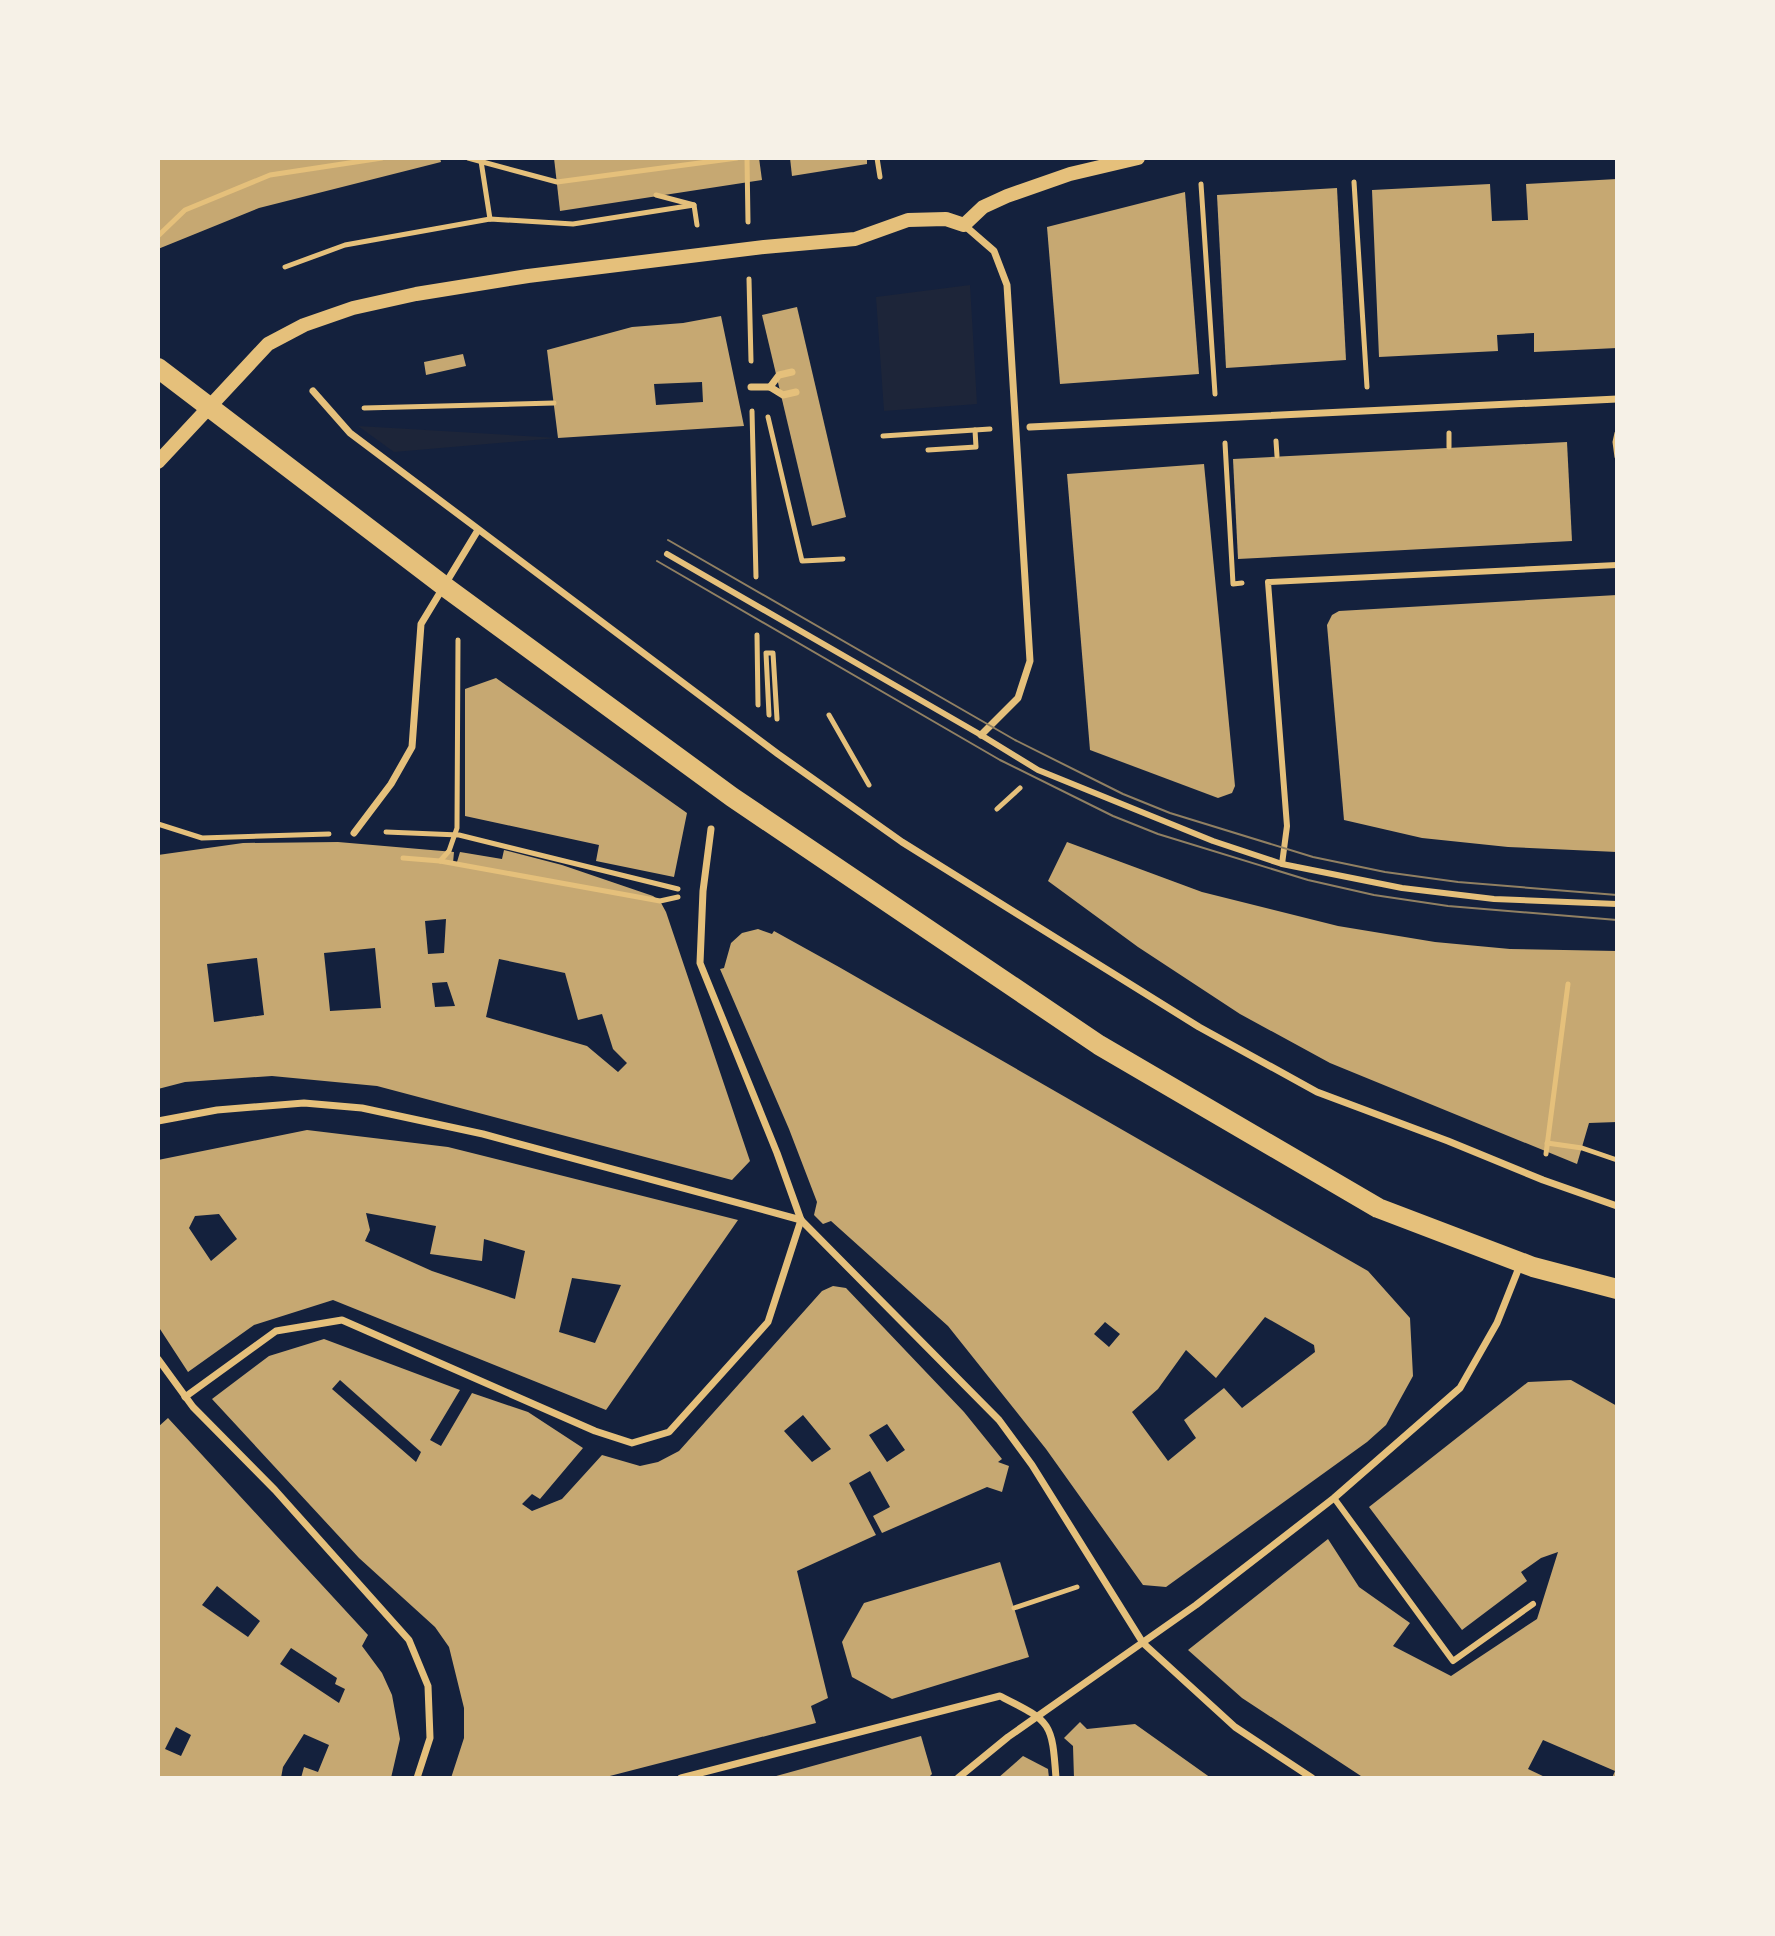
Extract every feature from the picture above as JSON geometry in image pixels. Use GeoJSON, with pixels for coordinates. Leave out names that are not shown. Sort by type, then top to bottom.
{"type":"FeatureCollection","features":[{"type":"Feature","properties":{"kind":"main road"},"geometry":{"type":"LineString","coordinates":[[158,368],[448,589],[732,797],[1099,1045],[1378,1208],[1522,1262],[1617,1289]]}},
{"type":"Feature","properties":{"kind":"street"},"geometry":{"type":"LineString","coordinates":[[964,225],[983,207],[1007,196],[1070,174],[1138,158]]}},
{"type":"Feature","properties":{"kind":"street"},"geometry":{"type":"LineString","coordinates":[[158,462],[268,344],[304,325],[353,308],[416,294],[528,276],[701,254],[855,239],[908,220],[946,219],[964,225],[994,251],[1007,285],[1030,661],[1018,698],[981,735]]}},
{"type":"Feature","properties":{"kind":"street"},"geometry":{"type":"LineString","coordinates":[[770,387],[779,375],[792,372]]}},
{"type":"Feature","properties":{"kind":"street"},"geometry":{"type":"LineString","coordinates":[[751,387],[770,387],[783,395],[796,392]]}},
{"type":"Feature","properties":{"kind":"street"},"geometry":{"type":"LineString","coordinates":[[313,391],[350,433],[778,754],[902,842],[1199,1027],[1317,1092],[1617,1206]]}},
{"type":"Feature","properties":{"kind":"street"},"geometry":{"type":"LineString","coordinates":[[1030,427],[1617,399]]}},
{"type":"Feature","properties":{"kind":"street"},"geometry":{"type":"LineString","coordinates":[[354,833],[391,784],[412,747],[421,624],[478,530]]}},
{"type":"Feature","properties":{"kind":"street"},"geometry":{"type":"LineString","coordinates":[[711,829],[703,891],[700,963],[801,1220],[999,1420],[1032,1465],[1143,1643],[1235,1727],[1312,1778]]}},
{"type":"Feature","properties":{"kind":"street"},"geometry":{"type":"LineString","coordinates":[[158,1121],[217,1110],[304,1103],[362,1108],[483,1134],[801,1220]]}},
{"type":"Feature","properties":{"kind":"street"},"geometry":{"type":"LineString","coordinates":[[185,1397],[276,1331],[342,1320],[595,1431],[632,1443],[669,1432],[768,1322],[801,1220]]}},
{"type":"Feature","properties":{"kind":"street"},"geometry":{"type":"LineString","coordinates":[[958,1778],[1008,1737],[1143,1643],[1334,1498],[1460,1388],[1497,1323],[1522,1262]]}},
{"type":"Feature","properties":{"kind":"street"},"geometry":{"type":"LineString","coordinates":[[158,1359],[185,1397],[275,1490],[409,1640],[428,1686],[430,1738],[417,1778]]}},
{"type":"Feature","properties":{"kind":"street"},"geometry":{"type":"LineString","coordinates":[[681,1778],[1000,1696],[1039,1716],[1053,1738],[1056,1778]]}},
{"type":"Feature","properties":{"kind":"lane"},"geometry":{"type":"LineString","coordinates":[[667,554],[1038,770],[1213,841],[1282,864],[1402,888],[1494,899],[1617,904]]}},
{"type":"Feature","properties":{"kind":"lane"},"geometry":{"type":"LineString","coordinates":[[1282,864],[1287,826],[1268,582],[1617,565]]}},
{"type":"Feature","properties":{"kind":"lane"},"geometry":{"type":"LineString","coordinates":[[1334,1498],[1453,1661],[1533,1604]]}},
{"type":"Feature","properties":{"kind":"path"},"geometry":{"type":"LineString","coordinates":[[158,236],[185,210],[270,175],[382,158]]}},
{"type":"Feature","properties":{"kind":"path"},"geometry":{"type":"LineString","coordinates":[[468,158],[557,182],[737,158]]}},
{"type":"Feature","properties":{"kind":"path"},"geometry":{"type":"LineString","coordinates":[[480,158],[490,219]]}},
{"type":"Feature","properties":{"kind":"path"},"geometry":{"type":"LineString","coordinates":[[747,158],[748,234]]}},
{"type":"Feature","properties":{"kind":"path"},"geometry":{"type":"LineString","coordinates":[[877,158],[880,177]]}},
{"type":"Feature","properties":{"kind":"path"},"geometry":{"type":"LineString","coordinates":[[1354,182],[1369,412]]}},
{"type":"Feature","properties":{"kind":"path"},"geometry":{"type":"LineString","coordinates":[[1201,184],[1233,584],[1268,582]]}},
{"type":"Feature","properties":{"kind":"path"},"geometry":{"type":"LineString","coordinates":[[656,195],[694,205]]}},
{"type":"Feature","properties":{"kind":"path"},"geometry":{"type":"LineString","coordinates":[[285,267],[345,245],[490,219],[573,224],[694,205]]}},
{"type":"Feature","properties":{"kind":"path"},"geometry":{"type":"LineString","coordinates":[[694,205],[701,254]]}},
{"type":"Feature","properties":{"kind":"path"},"geometry":{"type":"LineString","coordinates":[[749,265],[756,592]]}},
{"type":"Feature","properties":{"kind":"path"},"geometry":{"type":"LineString","coordinates":[[355,408],[554,403]]}},
{"type":"Feature","properties":{"kind":"path"},"geometry":{"type":"LineString","coordinates":[[766,410],[802,561],[843,559]]}},
{"type":"Feature","properties":{"kind":"path"},"geometry":{"type":"LineString","coordinates":[[883,436],[991,429]]}},
{"type":"Feature","properties":{"kind":"path"},"geometry":{"type":"LineString","coordinates":[[928,450],[976,447],[975,430]]}},
{"type":"Feature","properties":{"kind":"path"},"geometry":{"type":"LineString","coordinates":[[1617,433],[1617,457]]}},
{"type":"Feature","properties":{"kind":"path"},"geometry":{"type":"LineString","coordinates":[[757,623],[759,718]]}},
{"type":"Feature","properties":{"kind":"path"},"geometry":{"type":"LineString","coordinates":[[440,861],[449,851],[457,828],[458,640]]}},
{"type":"Feature","properties":{"kind":"path"},"geometry":{"type":"LineString","coordinates":[[770,724],[766,653],[773,653],[778,754]]}},
{"type":"Feature","properties":{"kind":"path"},"geometry":{"type":"LineString","coordinates":[[829,715],[870,785]]}},
{"type":"Feature","properties":{"kind":"path"},"geometry":{"type":"LineString","coordinates":[[158,824],[202,838],[354,833]]}},
{"type":"Feature","properties":{"kind":"path"},"geometry":{"type":"LineString","coordinates":[[417,833],[459,835],[684,891],[703,891]]}},
{"type":"Feature","properties":{"kind":"path"},"geometry":{"type":"LineString","coordinates":[[403,858],[440,861],[660,901]]}},
{"type":"Feature","properties":{"kind":"path"},"geometry":{"type":"LineString","coordinates":[[1543,1180],[1568,984]]}},
{"type":"Feature","properties":{"kind":"path"},"geometry":{"type":"LineString","coordinates":[[1547,1143],[1582,1148],[1617,1160]]}},
{"type":"Feature","properties":{"kind":"path"},"geometry":{"type":"LineString","coordinates":[[1014,1608],[1074,1589]]}},
{"type":"Feature","properties":{"kind":"shaded area"},"geometry":{"type":"Polygon","coordinates":[[[970,285],[977,404],[884,411],[876,297],[970,285]]]}},
{"type":"Feature","properties":{"kind":"shaded area"},"geometry":{"type":"Polygon","coordinates":[[[358,426],[558,438],[394,452],[358,426]]]}},
{"type":"Feature","properties":{"kind":"building"},"geometry":{"type":"Polygon","coordinates":[[[158,158],[440,158],[441,162],[259,208],[158,249],[158,158]]]}},
{"type":"Feature","properties":{"kind":"building"},"geometry":{"type":"Polygon","coordinates":[[[554,158],[759,158],[762,180],[560,211],[554,158]]]}},
{"type":"Feature","properties":{"kind":"building"},"geometry":{"type":"Polygon","coordinates":[[[790,158],[867,158],[867,164],[792,176],[790,158]]]}},
{"type":"Feature","properties":{"kind":"building"},"geometry":{"type":"Polygon","coordinates":[[[1617,179],[1617,348],[1534,352],[1534,333],[1497,335],[1498,351],[1379,357],[1372,190],[1490,184],[1492,221],[1528,220],[1526,184],[1617,179]]]}},
{"type":"Feature","properties":{"kind":"building"},"geometry":{"type":"Polygon","coordinates":[[[1337,188],[1346,360],[1226,368],[1217,195],[1337,188]]]}},
{"type":"Feature","properties":{"kind":"building"},"geometry":{"type":"Polygon","coordinates":[[[1185,192],[1199,374],[1060,384],[1047,227],[1185,192]]]}},
{"type":"Feature","properties":{"kind":"building"},"geometry":{"type":"Polygon","coordinates":[[[797,307],[846,517],[812,526],[762,315],[797,307]]]}},
{"type":"Feature","properties":{"kind":"building"},"geometry":{"type":"Polygon","coordinates":[[[721,316],[744,426],[558,438],[547,350],[632,327],[721,316]],[[702,382],[654,384],[656,405],[703,402],[702,382]]]}},
{"type":"Feature","properties":{"kind":"building"},"geometry":{"type":"Polygon","coordinates":[[[463,354],[466,366],[426,375],[424,362],[463,354]]]}},
{"type":"Feature","properties":{"kind":"building"},"geometry":{"type":"Polygon","coordinates":[[[1567,442],[1572,541],[1238,559],[1233,459],[1567,442]]]}},
{"type":"Feature","properties":{"kind":"building"},"geometry":{"type":"Polygon","coordinates":[[[1204,464],[1235,786],[1232,793],[1218,798],[1090,750],[1067,474],[1204,464]]]}},
{"type":"Feature","properties":{"kind":"building"},"geometry":{"type":"Polygon","coordinates":[[[1617,595],[1617,852],[1508,847],[1422,838],[1344,820],[1327,625],[1332,615],[1339,611],[1617,595]]]}},
{"type":"Feature","properties":{"kind":"building"},"geometry":{"type":"Polygon","coordinates":[[[496,678],[687,813],[674,877],[596,861],[599,845],[465,816],[465,689],[496,678]]]}},
{"type":"Feature","properties":{"kind":"building"},"geometry":{"type":"Polygon","coordinates":[[[338,842],[454,852],[453,863],[457,862],[460,852],[502,859],[504,850],[562,865],[653,896],[666,912],[750,1161],[732,1180],[377,1086],[272,1076],[185,1082],[158,1089],[158,855],[243,843],[338,842]],[[446,919],[425,921],[428,954],[444,953],[446,919]],[[375,948],[324,953],[330,1011],[381,1008],[375,948]],[[257,958],[207,964],[214,1022],[264,1015],[257,958]],[[499,959],[486,1017],[587,1046],[618,1072],[627,1063],[613,1049],[602,1014],[578,1020],[565,973],[499,959]],[[447,982],[432,983],[435,1007],[455,1006],[447,982]]]}},
{"type":"Feature","properties":{"kind":"building"},"geometry":{"type":"Polygon","coordinates":[[[1067,842],[1202,892],[1338,926],[1435,942],[1510,949],[1617,951],[1617,1122],[1589,1123],[1577,1164],[1330,1063],[1240,1014],[1138,947],[1048,881],[1067,842]]]}},
{"type":"Feature","properties":{"kind":"building"},"geometry":{"type":"Polygon","coordinates":[[[758,929],[772,934],[774,931],[1368,1271],[1410,1318],[1413,1376],[1386,1425],[1367,1442],[1166,1587],[1143,1585],[1046,1449],[948,1326],[831,1221],[823,1224],[814,1215],[817,1202],[720,969],[724,968],[731,943],[742,933],[758,929]],[[1265,1317],[1216,1378],[1186,1350],[1158,1389],[1132,1412],[1168,1461],[1196,1438],[1184,1420],[1224,1388],[1242,1408],[1315,1352],[1314,1345],[1265,1317]],[[1105,1322],[1094,1334],[1109,1347],[1120,1334],[1105,1322]]]}},
{"type":"Feature","properties":{"kind":"building"},"geometry":{"type":"Polygon","coordinates":[[[307,1130],[448,1147],[738,1220],[606,1410],[333,1300],[254,1325],[188,1372],[158,1326],[158,1160],[307,1130]],[[366,1213],[370,1230],[365,1241],[432,1271],[515,1299],[525,1251],[484,1239],[482,1261],[430,1254],[436,1226],[366,1213]],[[219,1214],[195,1216],[189,1228],[211,1261],[237,1239],[219,1214]],[[572,1278],[559,1332],[595,1343],[621,1285],[572,1278]]]}},
{"type":"Feature","properties":{"kind":"building"},"geometry":{"type":"Polygon","coordinates":[[[833,1286],[846,1288],[964,1412],[1002,1459],[998,1462],[1009,1466],[1002,1492],[987,1487],[882,1533],[873,1516],[890,1507],[870,1471],[849,1483],[876,1535],[797,1571],[828,1698],[811,1706],[816,1723],[602,1778],[451,1778],[464,1738],[464,1708],[449,1647],[435,1627],[359,1558],[212,1399],[269,1356],[324,1339],[460,1390],[430,1440],[441,1446],[472,1393],[528,1412],[583,1448],[540,1499],[532,1494],[522,1504],[532,1511],[562,1499],[602,1455],[640,1466],[658,1462],[679,1451],[822,1291],[833,1286]],[[340,1380],[332,1389],[416,1462],[421,1452],[340,1380]],[[803,1415],[784,1431],[812,1462],[831,1449],[803,1415]],[[887,1424],[869,1435],[887,1462],[905,1450],[887,1424]]]}},
{"type":"Feature","properties":{"kind":"building"},"geometry":{"type":"Polygon","coordinates":[[[1571,1380],[1617,1406],[1617,1778],[1612,1778],[1615,1771],[1543,1740],[1528,1769],[1547,1778],[1364,1778],[1242,1698],[1188,1650],[1328,1539],[1359,1587],[1410,1623],[1393,1646],[1451,1676],[1537,1619],[1558,1552],[1541,1558],[1521,1572],[1527,1581],[1462,1630],[1369,1507],[1528,1382],[1571,1380]]]}},
{"type":"Feature","properties":{"kind":"building"},"geometry":{"type":"Polygon","coordinates":[[[168,1418],[368,1635],[362,1646],[382,1673],[392,1695],[400,1739],[391,1778],[301,1778],[304,1767],[318,1772],[329,1745],[304,1734],[283,1767],[281,1778],[158,1778],[158,1427],[168,1418]],[[217,1586],[202,1605],[248,1637],[260,1621],[217,1586]],[[291,1648],[280,1664],[339,1703],[345,1689],[335,1684],[337,1678],[291,1648]],[[176,1727],[165,1749],[181,1756],[191,1735],[176,1727]]]}},
{"type":"Feature","properties":{"kind":"building"},"geometry":{"type":"Polygon","coordinates":[[[1000,1562],[1029,1657],[892,1699],[852,1677],[842,1642],[864,1603],[1000,1562]]]}},
{"type":"Feature","properties":{"kind":"building"},"geometry":{"type":"Polygon","coordinates":[[[1080,1722],[1087,1729],[1135,1724],[1211,1778],[1074,1778],[1073,1746],[1064,1738],[1080,1722]]]}},
{"type":"Feature","properties":{"kind":"building"},"geometry":{"type":"Polygon","coordinates":[[[921,1736],[932,1774],[928,1778],[769,1778],[921,1736]]]}},
{"type":"Feature","properties":{"kind":"building"},"geometry":{"type":"Polygon","coordinates":[[[1023,1756],[1048,1769],[1049,1778],[998,1778],[1023,1756]]]}},
{"type":"Feature","properties":{"kind":"tram line"},"geometry":{"type":"LineString","coordinates":[[668,540],[1015,740],[1123,794],[1170,813],[1313,857],[1385,872],[1458,882],[1617,895]]}},
{"type":"Feature","properties":{"kind":"tram line"},"geometry":{"type":"LineString","coordinates":[[657,561],[1000,760],[1113,816],[1158,834],[1308,880],[1374,895],[1448,906],[1617,920]]}}]}
